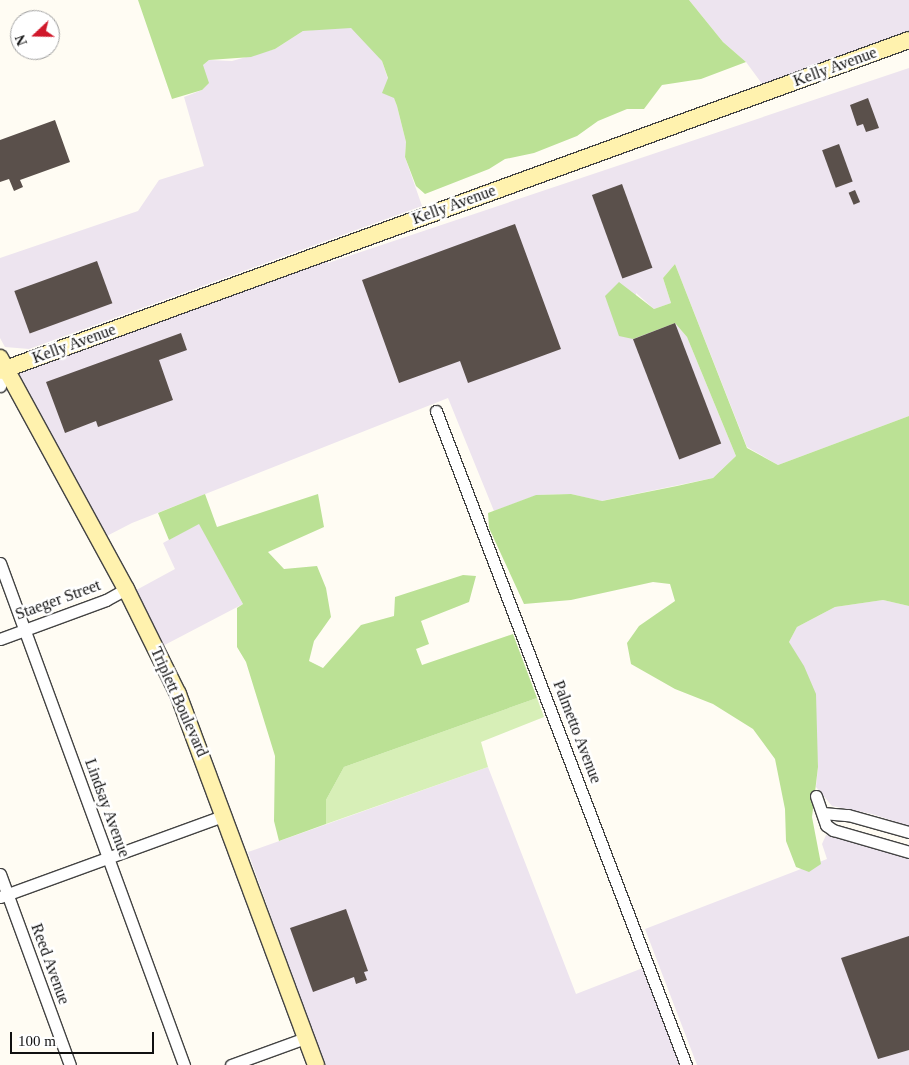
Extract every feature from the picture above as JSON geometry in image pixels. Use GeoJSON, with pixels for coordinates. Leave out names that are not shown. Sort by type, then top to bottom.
{"type":"FeatureCollection","features":[{"type":"Feature","properties":{"kind":"main road","name":"Kelly Avenue"},"geometry":{"type":"LineString","coordinates":[[1,371],[909,40]]}},
{"type":"Feature","properties":{"kind":"main road","name":"Triplett Boulevard"},"geometry":{"type":"LineString","coordinates":[[1,371],[126,589],[178,694],[225,815],[316,1065]]}},
{"type":"Feature","properties":{"kind":"street","name":"Palmetto Avenue"},"geometry":{"type":"LineString","coordinates":[[436,411],[686,1065]]}},
{"type":"Feature","properties":{"kind":"street","name":"Lindsay Avenue"},"geometry":{"type":"LineString","coordinates":[[0,563],[184,1065]]}},
{"type":"Feature","properties":{"kind":"street","name":"Staeger Street"},"geometry":{"type":"LineString","coordinates":[[0,639],[106,600],[126,589]]}},
{"type":"Feature","properties":{"kind":"street"},"geometry":{"type":"LineString","coordinates":[[816,796],[826,825],[833,830],[909,852]]}},
{"type":"Feature","properties":{"kind":"street"},"geometry":{"type":"LineString","coordinates":[[823,813],[848,815],[909,832]]}},
{"type":"Feature","properties":{"kind":"street"},"geometry":{"type":"LineString","coordinates":[[4,896],[225,815]]}},
{"type":"Feature","properties":{"kind":"street","name":"Reed Avenue"},"geometry":{"type":"LineString","coordinates":[[0,874],[4,896],[70,1065]]}},
{"type":"Feature","properties":{"kind":"street"},"geometry":{"type":"LineString","coordinates":[[231,1065],[305,1038]]}},
{"type":"Feature","properties":{"kind":"shaded area"},"geometry":{"type":"Polygon","coordinates":[[[689,0],[909,0],[909,40],[768,92],[746,62],[723,42],[689,0]]]}},
{"type":"Feature","properties":{"kind":"shaded area"},"geometry":{"type":"Polygon","coordinates":[[[340,27],[351,28],[363,37],[382,61],[397,106],[406,142],[405,157],[422,206],[29,349],[5,347],[0,338],[0,258],[138,211],[159,180],[204,166],[184,97],[202,90],[203,65],[209,60],[232,61],[275,49],[303,31],[340,27]]]}},
{"type":"Feature","properties":{"kind":"shaded area"},"geometry":{"type":"Polygon","coordinates":[[[909,68],[909,416],[778,465],[747,447],[675,264],[663,278],[671,303],[654,309],[636,293],[633,338],[675,323],[687,337],[736,456],[713,478],[601,501],[571,494],[537,495],[494,511],[448,398],[132,523],[99,540],[4,370],[324,253],[328,263],[909,68]]]}},
{"type":"Feature","properties":{"kind":"shaded area"},"geometry":{"type":"Polygon","coordinates":[[[199,523],[243,604],[157,649],[129,594],[175,569],[163,543],[199,523]]]}},
{"type":"Feature","properties":{"kind":"shaded area"},"geometry":{"type":"Polygon","coordinates":[[[883,600],[909,606],[909,826],[872,814],[832,806],[816,787],[818,767],[815,736],[789,642],[797,627],[835,607],[883,600]]]}},
{"type":"Feature","properties":{"kind":"shaded area"},"geometry":{"type":"Polygon","coordinates":[[[488,767],[576,994],[648,966],[686,1065],[324,1065],[248,852],[488,767]]]}},
{"type":"Feature","properties":{"kind":"shaded area"},"geometry":{"type":"Polygon","coordinates":[[[826,835],[852,839],[909,856],[909,1065],[697,1065],[645,929],[827,859],[822,844],[826,835]]]}},
{"type":"Feature","properties":{"kind":"green space"},"geometry":{"type":"Polygon","coordinates":[[[138,0],[689,0],[723,42],[746,62],[701,79],[662,85],[644,109],[627,109],[598,121],[577,136],[534,153],[505,159],[489,169],[425,194],[416,186],[405,157],[406,142],[394,98],[382,93],[388,78],[382,61],[351,28],[303,31],[275,49],[251,57],[209,60],[203,65],[209,83],[202,90],[172,99],[138,0]]]}},
{"type":"Feature","properties":{"kind":"green space"},"geometry":{"type":"Polygon","coordinates":[[[675,264],[747,448],[778,465],[909,416],[909,606],[883,600],[835,607],[797,627],[789,642],[804,666],[816,694],[818,767],[812,817],[821,864],[809,872],[796,867],[786,841],[785,809],[775,759],[753,729],[713,704],[675,689],[631,664],[627,643],[639,626],[675,601],[670,584],[653,582],[571,600],[524,604],[489,528],[488,513],[536,495],[571,494],[602,501],[713,478],[736,456],[687,337],[675,323],[633,339],[619,336],[605,296],[619,282],[654,309],[671,303],[663,278],[675,264]]]}},
{"type":"Feature","properties":{"kind":"green space"},"geometry":{"type":"Polygon","coordinates":[[[205,494],[217,527],[318,494],[324,527],[268,552],[284,569],[317,566],[326,588],[331,617],[314,641],[309,661],[323,668],[361,625],[394,616],[395,597],[463,575],[476,576],[469,602],[421,621],[429,644],[416,649],[422,665],[513,634],[537,698],[344,767],[326,800],[326,824],[279,841],[274,821],[275,756],[246,662],[237,647],[237,608],[243,604],[199,524],[169,540],[158,513],[205,494]]]}},
{"type":"Feature","properties":{"kind":"green space"},"geometry":{"type":"Polygon","coordinates":[[[537,698],[544,717],[481,742],[488,767],[326,824],[326,800],[344,767],[537,698]]]}},
{"type":"Feature","properties":{"kind":"building"},"geometry":{"type":"Polygon","coordinates":[[[868,98],[879,128],[866,132],[863,124],[857,126],[850,105],[868,98]]]}},
{"type":"Feature","properties":{"kind":"building"},"geometry":{"type":"Polygon","coordinates":[[[55,120],[70,162],[20,180],[23,187],[14,191],[9,179],[0,182],[0,140],[55,120]]]}},
{"type":"Feature","properties":{"kind":"building"},"geometry":{"type":"Polygon","coordinates":[[[839,144],[853,182],[836,188],[822,150],[839,144]]]}},
{"type":"Feature","properties":{"kind":"building"},"geometry":{"type":"Polygon","coordinates":[[[622,184],[652,268],[622,279],[592,195],[622,184]]]}},
{"type":"Feature","properties":{"kind":"building"},"geometry":{"type":"Polygon","coordinates":[[[855,190],[860,202],[854,205],[849,193],[855,190]]]}},
{"type":"Feature","properties":{"kind":"building"},"geometry":{"type":"Polygon","coordinates":[[[515,224],[561,349],[468,383],[460,361],[399,383],[362,280],[515,224]]]}},
{"type":"Feature","properties":{"kind":"building"},"geometry":{"type":"Polygon","coordinates":[[[97,261],[112,303],[30,333],[14,291],[97,261]]]}},
{"type":"Feature","properties":{"kind":"building"},"geometry":{"type":"Polygon","coordinates":[[[675,323],[721,443],[679,460],[633,339],[675,323]]]}},
{"type":"Feature","properties":{"kind":"building"},"geometry":{"type":"Polygon","coordinates":[[[181,333],[187,350],[159,360],[173,400],[98,427],[96,421],[65,433],[46,382],[181,333]]]}},
{"type":"Feature","properties":{"kind":"building"},"geometry":{"type":"Polygon","coordinates":[[[346,909],[368,971],[364,972],[367,980],[356,984],[354,977],[313,992],[290,928],[346,909]]]}},
{"type":"Feature","properties":{"kind":"building"},"geometry":{"type":"Polygon","coordinates":[[[909,936],[909,1050],[878,1059],[841,958],[909,936]]]}}]}
